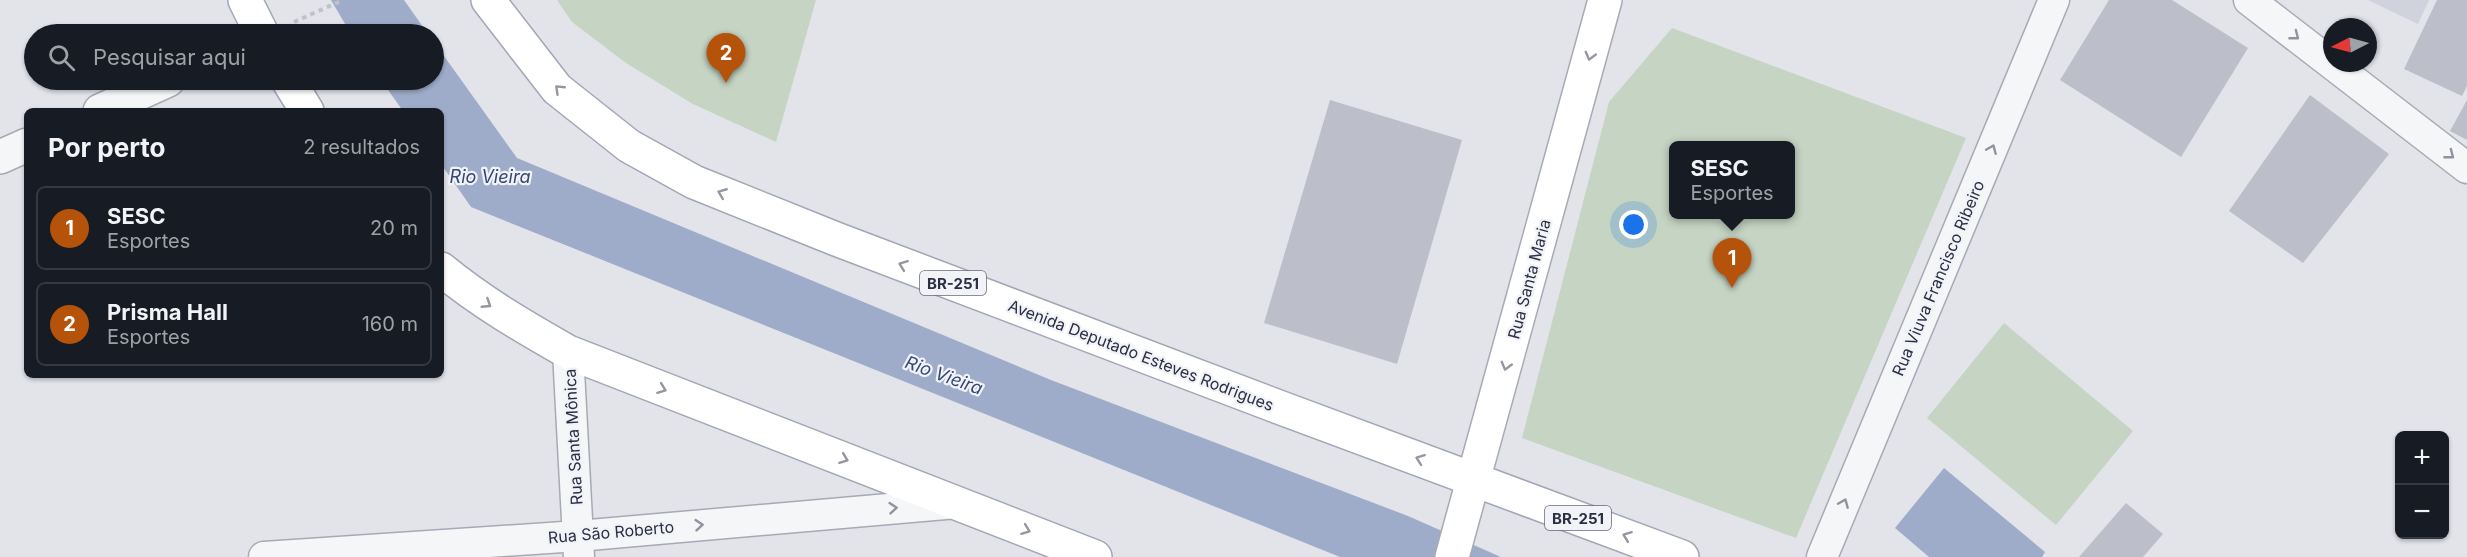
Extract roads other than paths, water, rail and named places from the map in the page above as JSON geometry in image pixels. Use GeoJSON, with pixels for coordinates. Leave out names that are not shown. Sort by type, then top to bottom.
{"type":"FeatureCollection","features":[{"type":"Feature","properties":{"kind":"main road"},"geometry":{"type":"LineString","coordinates":[[246,0],[257,24]]}},
{"type":"Feature","properties":{"kind":"main road","name":"Avenida Deputado Esteves Rodrigues"},"geometry":{"type":"LineString","coordinates":[[488,0],[557,89],[629,146],[693,182],[836,239],[1276,406],[1475,478],[1682,557]]}},
{"type":"Feature","properties":{"kind":"main road","name":"Rua Santa Maria"},"geometry":{"type":"LineString","coordinates":[[1457,543],[1605,0]]}},
{"type":"Feature","properties":{"kind":"main road"},"geometry":{"type":"LineString","coordinates":[[294,90],[305,108]]}},
{"type":"Feature","properties":{"kind":"main road"},"geometry":{"type":"LineString","coordinates":[[444,271],[480,300],[568,352],[1095,557]]}},
{"type":"Feature","properties":{"kind":"street","name":"Rua Viuva Francisco Ribeiro"},"geometry":{"type":"LineString","coordinates":[[1822,557],[2054,0]]}},
{"type":"Feature","properties":{"kind":"street"},"geometry":{"type":"LineString","coordinates":[[2249,0],[2467,168]]}},
{"type":"Feature","properties":{"kind":"street"},"geometry":{"type":"LineString","coordinates":[[107,108],[146,90]]}},
{"type":"Feature","properties":{"kind":"street"},"geometry":{"type":"LineString","coordinates":[[0,157],[24,146]]}},
{"type":"Feature","properties":{"kind":"street","name":"Rua Santa Mônica"},"geometry":{"type":"LineString","coordinates":[[568,352],[579,546]]}},
{"type":"Feature","properties":{"kind":"street","name":"Rua São Roberto"},"geometry":{"type":"LineString","coordinates":[[264,557],[579,546],[957,502]]}},
{"type":"Feature","properties":{"kind":"water"},"geometry":{"type":"Polygon","coordinates":[[[331,0],[404,0],[421,24],[345,24],[331,0]]]}},
{"type":"Feature","properties":{"kind":"water","name":"Rio Vieira"},"geometry":{"type":"Polygon","coordinates":[[[444,56],[517,158],[1051,380],[1408,516],[1501,557],[1340,557],[471,207],[444,168],[444,108],[401,108],[388,90],[444,90],[444,56]]]}},
{"type":"Feature","properties":{"kind":"water"},"geometry":{"type":"Polygon","coordinates":[[[1944,468],[2045,552],[2042,557],[1929,557],[1895,528],[1944,468]]]}},
{"type":"Feature","properties":{"kind":"place","name":"Prisma Hall"},"geometry":{"type":"Point","coordinates":[726,83]}},
{"type":"Feature","properties":{"kind":"place","name":"SESC"},"geometry":{"type":"Point","coordinates":[1732,288]}}]}
